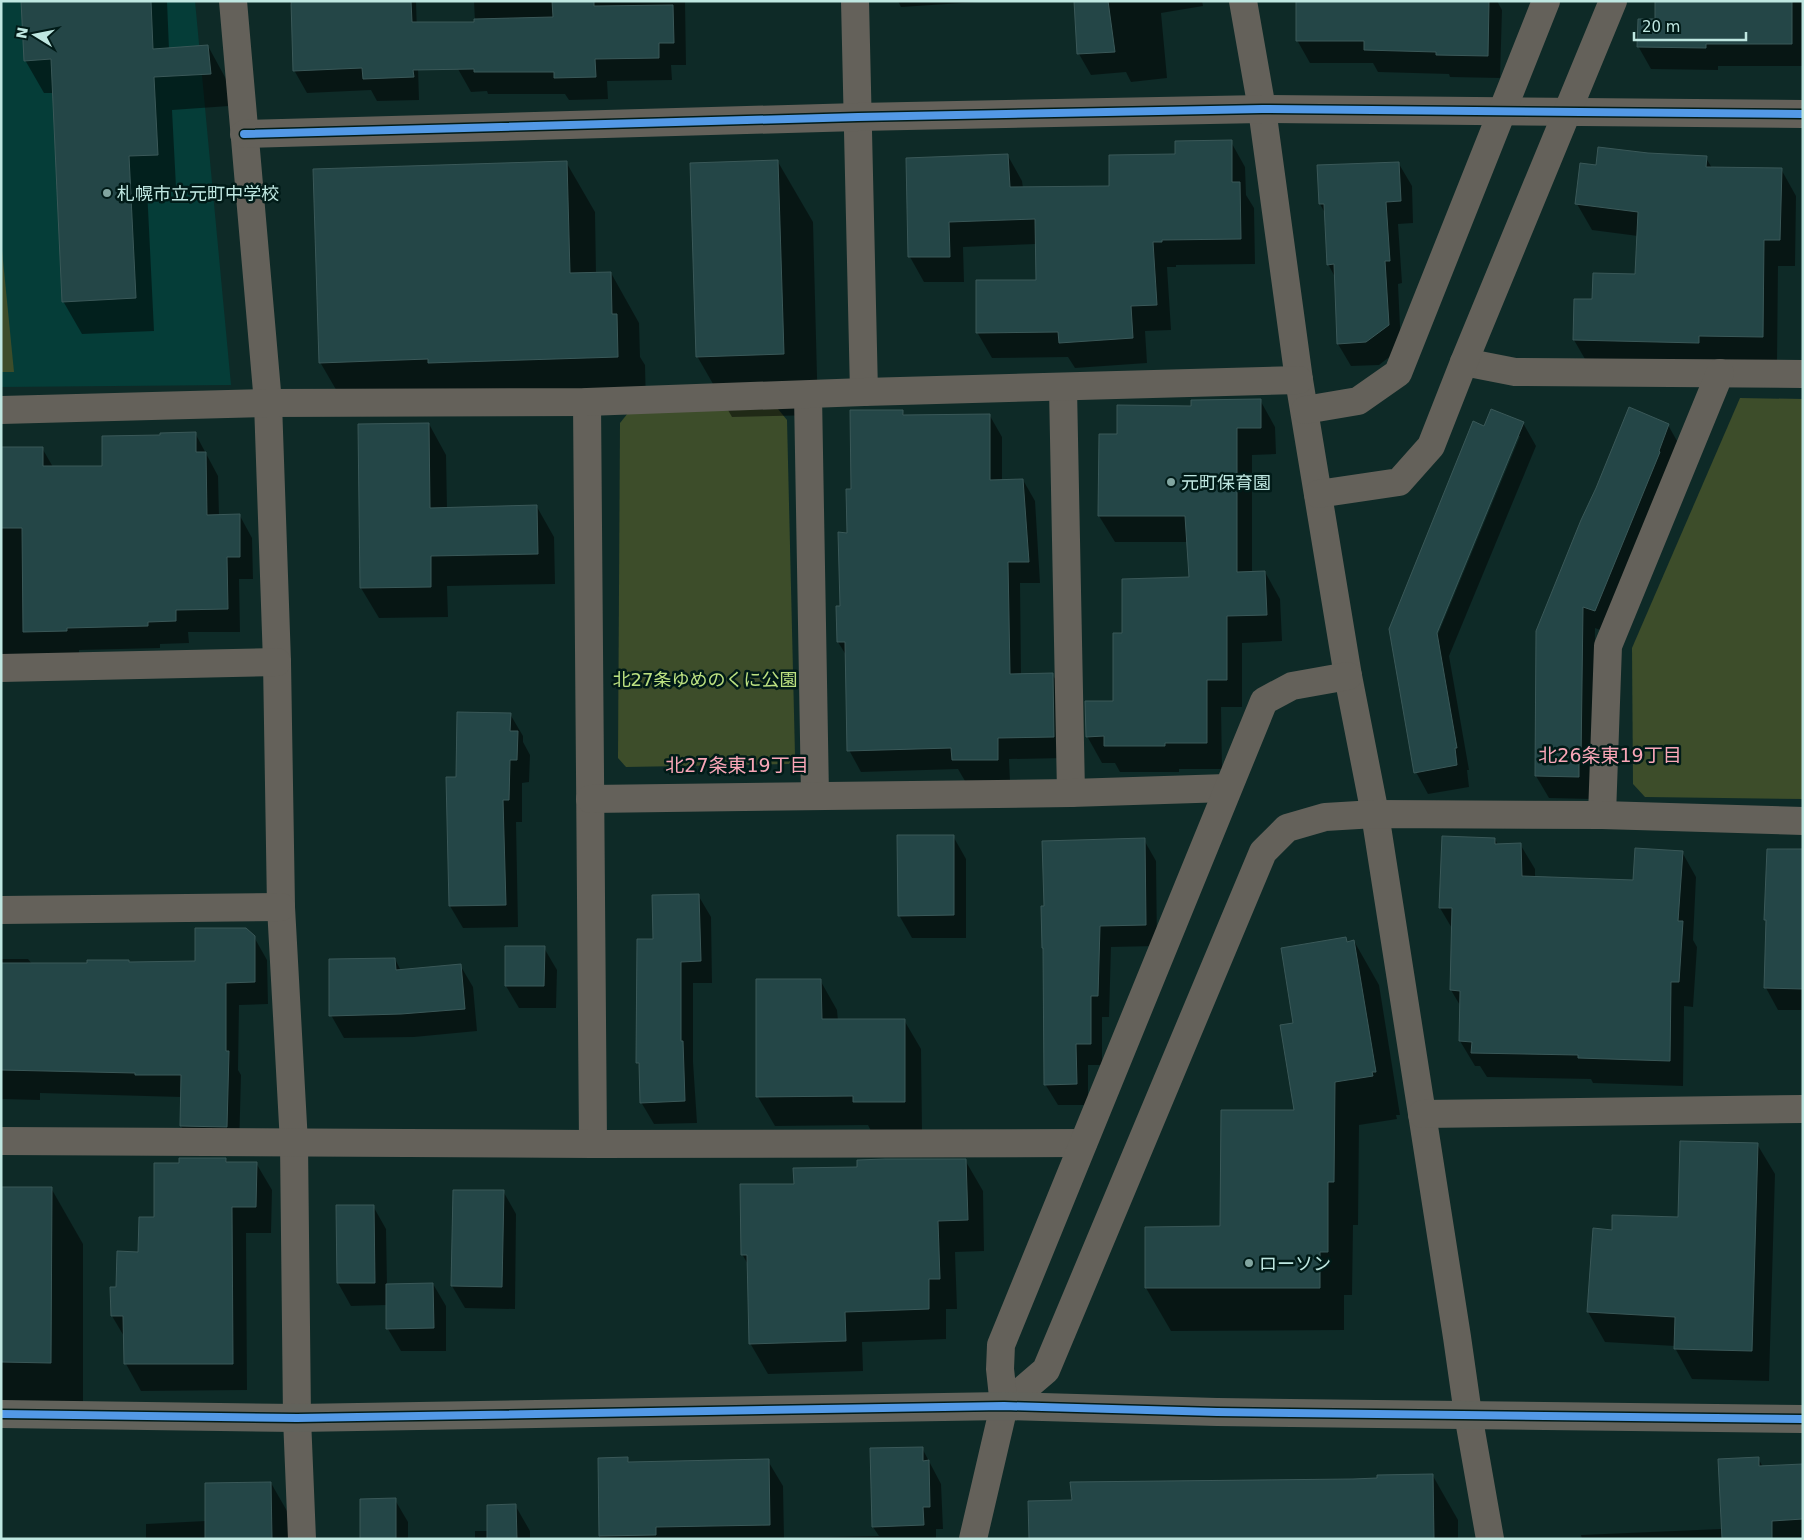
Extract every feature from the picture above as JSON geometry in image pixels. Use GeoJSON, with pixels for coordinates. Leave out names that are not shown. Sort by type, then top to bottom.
{"type":"FeatureCollection","features":[{"type":"Feature","properties":{"kind":"street"},"geometry":{"type":"LineString","coordinates":[[233,1],[268,403],[277,662],[281,907],[294,1143],[297,1418],[302,1539]]}},
{"type":"Feature","properties":{"kind":"street"},"geometry":{"type":"LineString","coordinates":[[854,1],[864,392]]}},
{"type":"Feature","properties":{"kind":"street"},"geometry":{"type":"LineString","coordinates":[[1243,1],[1262,109],[1299,380],[1348,676],[1375,814],[1468,1414],[1490,1539]]}},
{"type":"Feature","properties":{"kind":"street"},"geometry":{"type":"LineString","coordinates":[[1305,410],[1358,401],[1398,373],[1546,1]]}},
{"type":"Feature","properties":{"kind":"street"},"geometry":{"type":"LineString","coordinates":[[1318,494],[1399,482],[1431,446],[1613,1]]}},
{"type":"Feature","properties":{"kind":"street"},"geometry":{"type":"LineString","coordinates":[[244,134],[858,117],[1262,109],[1803,114]]}},
{"type":"Feature","properties":{"kind":"street"},"geometry":{"type":"LineString","coordinates":[[1464,362],[1515,372],[1803,374]]}},
{"type":"Feature","properties":{"kind":"street"},"geometry":{"type":"LineString","coordinates":[[1602,815],[1608,646],[1720,373]]}},
{"type":"Feature","properties":{"kind":"street"},"geometry":{"type":"LineString","coordinates":[[1,410],[268,403],[587,402],[1299,380]]}},
{"type":"Feature","properties":{"kind":"street"},"geometry":{"type":"LineString","coordinates":[[1063,388],[1071,793]]}},
{"type":"Feature","properties":{"kind":"street"},"geometry":{"type":"LineString","coordinates":[[808,395],[815,796]]}},
{"type":"Feature","properties":{"kind":"street"},"geometry":{"type":"LineString","coordinates":[[587,402],[593,1144]]}},
{"type":"Feature","properties":{"kind":"street"},"geometry":{"type":"LineString","coordinates":[[1,668],[277,662]]}},
{"type":"Feature","properties":{"kind":"street"},"geometry":{"type":"LineString","coordinates":[[973,1539],[1004,1406],[1000,1369],[1001,1345],[1264,701],[1292,686],[1348,676]]}},
{"type":"Feature","properties":{"kind":"street"},"geometry":{"type":"LineString","coordinates":[[590,799],[1071,793],[1227,788]]}},
{"type":"Feature","properties":{"kind":"street"},"geometry":{"type":"LineString","coordinates":[[1004,1406],[1046,1370],[1263,852],[1286,828],[1325,817],[1375,814],[1602,815],[1803,821]]}},
{"type":"Feature","properties":{"kind":"street"},"geometry":{"type":"LineString","coordinates":[[1,910],[281,907]]}},
{"type":"Feature","properties":{"kind":"street"},"geometry":{"type":"LineString","coordinates":[[1422,1114],[1803,1109]]}},
{"type":"Feature","properties":{"kind":"street"},"geometry":{"type":"LineString","coordinates":[[1,1141],[1082,1144]]}},
{"type":"Feature","properties":{"kind":"street"},"geometry":{"type":"LineString","coordinates":[[1,1414],[297,1418],[1004,1406],[1217,1412],[1803,1419]]}},
{"type":"Feature","properties":{"kind":"shaded area","name":"札幌市立元町中学校"},"geometry":{"type":"Polygon","coordinates":[[[1,1],[195,1],[231,385],[1,387],[1,1]]]}},
{"type":"Feature","properties":{"kind":"green space"},"geometry":{"type":"Polygon","coordinates":[[[1,240],[14,372],[1,372],[1,240]]]}},
{"type":"Feature","properties":{"kind":"green space"},"geometry":{"type":"Polygon","coordinates":[[[1740,398],[1803,399],[1803,799],[1645,797],[1633,784],[1632,648],[1740,398]]]}},
{"type":"Feature","properties":{"kind":"green space","name":"北27条ゆめのくに公園"},"geometry":{"type":"Polygon","coordinates":[[[778,409],[787,420],[795,755],[789,764],[626,767],[618,758],[620,423],[628,413],[778,409]]]}},
{"type":"Feature","properties":{"kind":"building"},"geometry":{"type":"Polygon","coordinates":[[[21,1],[151,1],[153,49],[208,45],[211,74],[154,77],[158,155],[129,156],[136,298],[62,302],[51,59],[24,61],[21,1]]]}},
{"type":"Feature","properties":{"kind":"building"},"geometry":{"type":"Polygon","coordinates":[[[291,1],[411,1],[412,22],[474,22],[474,19],[553,17],[552,1],[594,1],[594,6],[673,5],[674,43],[659,43],[659,58],[595,59],[596,77],[554,78],[554,72],[474,72],[474,69],[413,70],[414,77],[363,79],[362,68],[293,71],[291,1]]]}},
{"type":"Feature","properties":{"kind":"building"},"geometry":{"type":"Polygon","coordinates":[[[1074,1],[1108,1],[1115,52],[1077,54],[1074,1]]]}},
{"type":"Feature","properties":{"kind":"building"},"geometry":{"type":"Polygon","coordinates":[[[1296,1],[1489,1],[1488,56],[1436,55],[1436,52],[1364,50],[1364,41],[1296,41],[1296,1]]]}},
{"type":"Feature","properties":{"kind":"building"},"geometry":{"type":"Polygon","coordinates":[[[1655,1],[1792,1],[1792,44],[1706,44],[1706,48],[1637,47],[1638,19],[1655,19],[1655,1]]]}},
{"type":"Feature","properties":{"kind":"building"},"geometry":{"type":"Polygon","coordinates":[[[1232,140],[1232,182],[1240,182],[1241,239],[1162,240],[1162,242],[1153,242],[1157,305],[1131,306],[1133,338],[1059,343],[1058,332],[976,333],[976,280],[1036,280],[1035,219],[949,222],[950,257],[908,257],[906,158],[1008,154],[1010,187],[1109,186],[1109,155],[1175,154],[1175,141],[1232,140]]]}},
{"type":"Feature","properties":{"kind":"building"},"geometry":{"type":"Polygon","coordinates":[[[1598,147],[1648,153],[1707,156],[1706,167],[1782,168],[1780,240],[1764,240],[1763,337],[1699,336],[1699,343],[1573,340],[1574,299],[1592,299],[1593,273],[1635,274],[1638,212],[1575,204],[1580,163],[1596,165],[1598,147]]]}},
{"type":"Feature","properties":{"kind":"building"},"geometry":{"type":"Polygon","coordinates":[[[778,160],[784,354],[696,357],[690,163],[778,160]]]}},
{"type":"Feature","properties":{"kind":"building"},"geometry":{"type":"Polygon","coordinates":[[[567,161],[570,273],[611,272],[612,314],[617,314],[618,357],[428,363],[428,359],[319,363],[313,169],[567,161]]]}},
{"type":"Feature","properties":{"kind":"building"},"geometry":{"type":"Polygon","coordinates":[[[1399,162],[1401,201],[1386,202],[1390,261],[1385,261],[1389,325],[1366,342],[1337,344],[1334,264],[1327,265],[1324,204],[1319,204],[1317,165],[1399,162]]]}},
{"type":"Feature","properties":{"kind":"building"},"geometry":{"type":"Polygon","coordinates":[[[1261,399],[1261,428],[1237,428],[1237,572],[1265,571],[1267,615],[1227,616],[1227,680],[1207,680],[1207,743],[1165,743],[1165,746],[1104,746],[1104,736],[1086,737],[1085,701],[1113,701],[1113,633],[1122,633],[1122,579],[1189,577],[1185,516],[1098,516],[1099,434],[1117,434],[1117,405],[1191,406],[1191,400],[1261,399]]]}},
{"type":"Feature","properties":{"kind":"building"},"geometry":{"type":"Polygon","coordinates":[[[1629,407],[1669,424],[1660,452],[1595,611],[1583,607],[1581,760],[1579,759],[1579,777],[1535,776],[1536,631],[1629,407]]]}},
{"type":"Feature","properties":{"kind":"building"},"geometry":{"type":"Polygon","coordinates":[[[1491,409],[1524,422],[1437,633],[1457,748],[1455,748],[1457,765],[1414,773],[1389,629],[1473,421],[1484,426],[1491,409]]]}},
{"type":"Feature","properties":{"kind":"building"},"geometry":{"type":"Polygon","coordinates":[[[850,410],[903,410],[903,415],[990,414],[990,480],[1023,479],[1029,562],[1008,562],[1010,674],[1053,673],[1054,737],[998,738],[998,760],[952,760],[951,748],[847,751],[845,642],[837,642],[836,606],[840,606],[838,532],[847,533],[846,489],[851,489],[850,410]]]}},
{"type":"Feature","properties":{"kind":"building"},"geometry":{"type":"Polygon","coordinates":[[[429,423],[430,508],[537,505],[538,554],[431,556],[431,587],[360,588],[358,424],[429,423]]]}},
{"type":"Feature","properties":{"kind":"building"},"geometry":{"type":"Polygon","coordinates":[[[196,432],[196,452],[206,452],[207,515],[240,514],[240,557],[227,557],[228,609],[176,610],[176,621],[148,622],[148,626],[67,628],[67,631],[23,632],[22,528],[1,528],[1,447],[43,447],[43,466],[102,466],[102,436],[196,432]]]}},
{"type":"Feature","properties":{"kind":"building"},"geometry":{"type":"Polygon","coordinates":[[[457,712],[511,713],[510,731],[518,731],[517,760],[510,760],[509,800],[503,800],[506,905],[449,906],[446,777],[456,777],[457,712]]]}},
{"type":"Feature","properties":{"kind":"building"},"geometry":{"type":"Polygon","coordinates":[[[897,835],[954,835],[954,915],[898,916],[897,835]]]}},
{"type":"Feature","properties":{"kind":"building"},"geometry":{"type":"Polygon","coordinates":[[[1442,836],[1495,838],[1495,844],[1521,843],[1522,876],[1633,880],[1635,848],[1683,851],[1678,921],[1683,921],[1679,982],[1671,982],[1670,1061],[1578,1058],[1578,1055],[1471,1053],[1472,1042],[1459,1041],[1460,991],[1450,990],[1452,908],[1439,908],[1442,836]]]}},
{"type":"Feature","properties":{"kind":"building"},"geometry":{"type":"Polygon","coordinates":[[[1145,838],[1146,925],[1100,926],[1098,996],[1091,996],[1091,1044],[1076,1044],[1077,1084],[1044,1085],[1041,906],[1044,906],[1042,841],[1145,838]]]}},
{"type":"Feature","properties":{"kind":"building"},"geometry":{"type":"Polygon","coordinates":[[[1767,849],[1803,849],[1803,989],[1764,988],[1767,849]]]}},
{"type":"Feature","properties":{"kind":"building"},"geometry":{"type":"Polygon","coordinates":[[[699,894],[701,961],[681,962],[681,1041],[683,1041],[685,1101],[640,1103],[639,1063],[636,1063],[637,939],[653,939],[652,895],[699,894]]]}},
{"type":"Feature","properties":{"kind":"building"},"geometry":{"type":"Polygon","coordinates":[[[195,928],[246,928],[255,936],[255,982],[226,983],[226,1051],[229,1051],[227,1127],[180,1126],[181,1075],[1,1070],[1,963],[87,963],[87,960],[129,960],[129,962],[195,961],[195,928]]]}},
{"type":"Feature","properties":{"kind":"building"},"geometry":{"type":"Polygon","coordinates":[[[1346,937],[1347,942],[1354,940],[1376,1072],[1372,1072],[1373,1076],[1335,1082],[1334,1182],[1328,1182],[1328,1252],[1320,1252],[1320,1288],[1145,1288],[1145,1227],[1220,1226],[1221,1110],[1294,1110],[1280,1025],[1293,1023],[1281,948],[1346,937]]]}},
{"type":"Feature","properties":{"kind":"building"},"geometry":{"type":"Polygon","coordinates":[[[505,946],[545,946],[544,986],[505,986],[505,946]]]}},
{"type":"Feature","properties":{"kind":"building"},"geometry":{"type":"Polygon","coordinates":[[[395,958],[396,970],[461,964],[465,1009],[401,1014],[329,1016],[329,959],[395,958]]]}},
{"type":"Feature","properties":{"kind":"building"},"geometry":{"type":"Polygon","coordinates":[[[756,979],[821,979],[822,1019],[905,1019],[905,1102],[853,1102],[853,1096],[756,1097],[756,979]]]}},
{"type":"Feature","properties":{"kind":"building"},"geometry":{"type":"Polygon","coordinates":[[[1680,1141],[1758,1143],[1752,1351],[1674,1349],[1675,1317],[1587,1312],[1593,1228],[1612,1230],[1612,1215],[1678,1217],[1680,1141]]]}},
{"type":"Feature","properties":{"kind":"building"},"geometry":{"type":"Polygon","coordinates":[[[179,1158],[226,1158],[226,1162],[257,1162],[256,1207],[232,1207],[233,1364],[124,1364],[123,1316],[111,1316],[110,1287],[116,1287],[117,1251],[138,1252],[139,1217],[154,1217],[154,1163],[179,1163],[179,1158]]]}},
{"type":"Feature","properties":{"kind":"building"},"geometry":{"type":"Polygon","coordinates":[[[966,1159],[968,1220],[938,1221],[940,1279],[929,1279],[929,1309],[845,1312],[846,1341],[749,1344],[747,1255],[741,1255],[740,1184],[794,1184],[793,1168],[857,1167],[857,1160],[966,1159]]]}},
{"type":"Feature","properties":{"kind":"building"},"geometry":{"type":"Polygon","coordinates":[[[1,1187],[52,1187],[51,1363],[1,1362],[1,1187]]]}},
{"type":"Feature","properties":{"kind":"building"},"geometry":{"type":"Polygon","coordinates":[[[453,1190],[504,1190],[502,1287],[451,1286],[453,1190]]]}},
{"type":"Feature","properties":{"kind":"building"},"geometry":{"type":"Polygon","coordinates":[[[336,1205],[374,1205],[375,1283],[337,1283],[336,1205]]]}},
{"type":"Feature","properties":{"kind":"building"},"geometry":{"type":"Polygon","coordinates":[[[433,1283],[434,1328],[386,1329],[386,1284],[433,1283]]]}},
{"type":"Feature","properties":{"kind":"building"},"geometry":{"type":"Polygon","coordinates":[[[923,1447],[923,1461],[929,1460],[930,1507],[923,1507],[924,1525],[872,1527],[870,1448],[923,1447]]]}},
{"type":"Feature","properties":{"kind":"building"},"geometry":{"type":"Polygon","coordinates":[[[628,1457],[628,1462],[769,1459],[770,1525],[656,1527],[656,1535],[599,1536],[598,1458],[628,1457]]]}},
{"type":"Feature","properties":{"kind":"building"},"geometry":{"type":"Polygon","coordinates":[[[1759,1457],[1759,1466],[1803,1464],[1803,1519],[1772,1521],[1772,1539],[1722,1539],[1718,1459],[1759,1457]]]}},
{"type":"Feature","properties":{"kind":"building"},"geometry":{"type":"Polygon","coordinates":[[[1433,1474],[1434,1539],[1029,1539],[1028,1501],[1072,1500],[1070,1482],[1353,1479],[1377,1478],[1377,1475],[1433,1474]]]}},
{"type":"Feature","properties":{"kind":"building"},"geometry":{"type":"Polygon","coordinates":[[[271,1482],[272,1539],[205,1539],[205,1483],[271,1482]]]}},
{"type":"Feature","properties":{"kind":"building"},"geometry":{"type":"Polygon","coordinates":[[[396,1498],[396,1539],[360,1539],[360,1499],[396,1498]]]}},
{"type":"Feature","properties":{"kind":"building"},"geometry":{"type":"Polygon","coordinates":[[[516,1504],[517,1539],[487,1539],[487,1505],[516,1504]]]}},
{"type":"Feature","properties":{"kind":"cycle path"},"geometry":{"type":"LineString","coordinates":[[244,134],[858,117],[1262,109],[1803,114]]}},
{"type":"Feature","properties":{"kind":"cycle path"},"geometry":{"type":"LineString","coordinates":[[1,1414],[297,1418],[1004,1406],[1217,1412],[1803,1419]]}},
{"type":"Feature","properties":{"kind":"place","name":"札幌市立元町中学校"},"geometry":{"type":"Point","coordinates":[107,193]}},
{"type":"Feature","properties":{"kind":"place","name":"元町保育園"},"geometry":{"type":"Point","coordinates":[1171,482]}},
{"type":"Feature","properties":{"kind":"place","name":"ローソン"},"geometry":{"type":"Point","coordinates":[1249,1263]}},
{"type":"Feature","properties":{"kind":"district","name":"北26条東19丁目"},"geometry":{"type":"Point","coordinates":[1610,755]}},
{"type":"Feature","properties":{"kind":"district","name":"北27条東19丁目"},"geometry":{"type":"Point","coordinates":[737,765]}}]}
